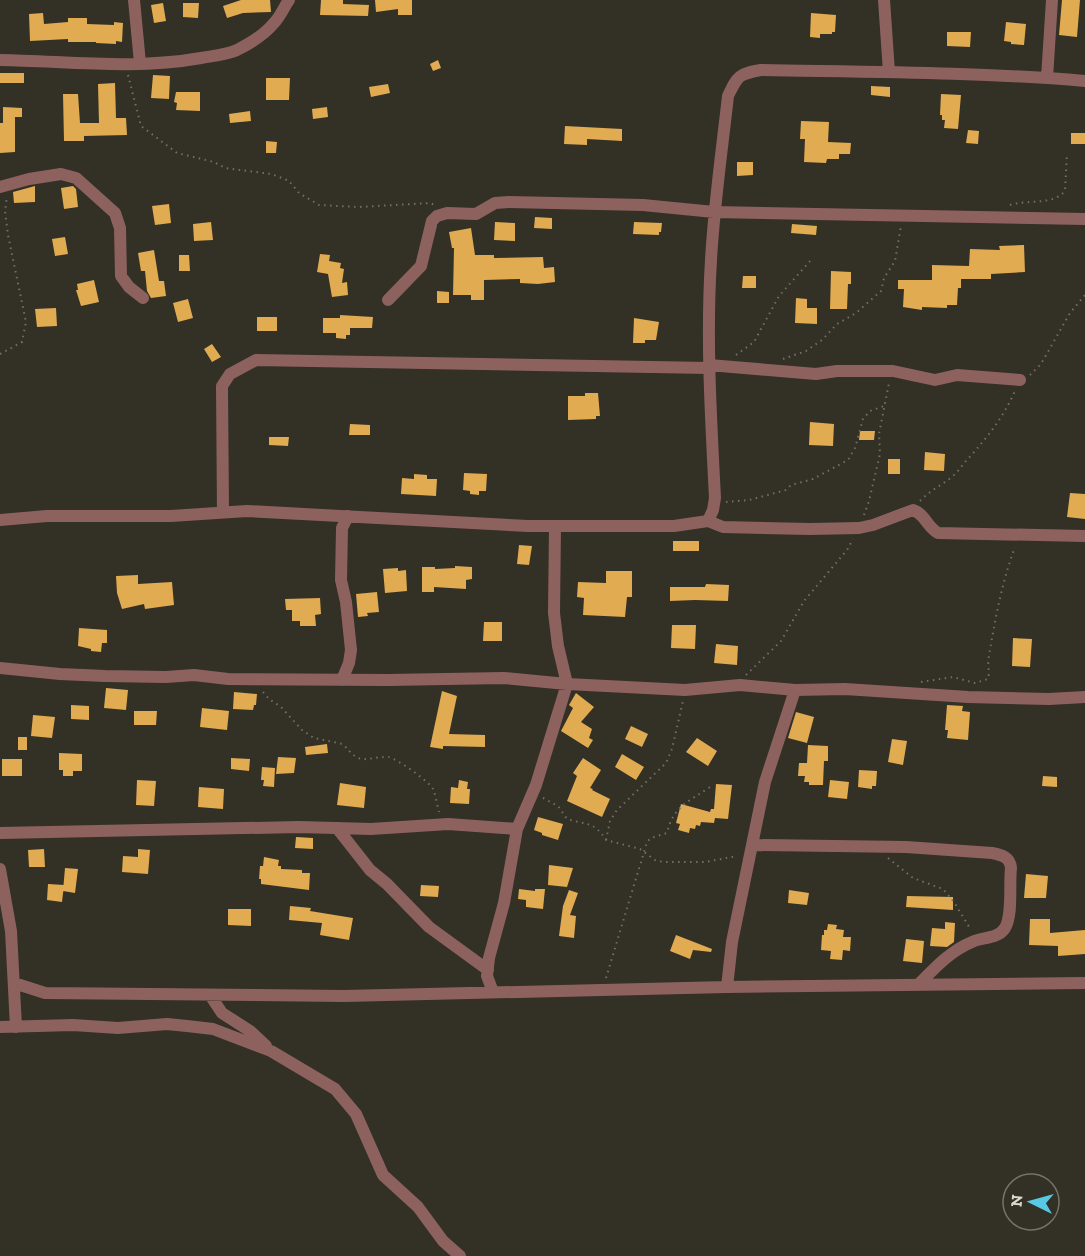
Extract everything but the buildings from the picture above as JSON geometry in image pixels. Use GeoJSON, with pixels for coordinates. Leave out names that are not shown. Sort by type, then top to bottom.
{"type":"FeatureCollection","features":[{"type":"Feature","properties":{"kind":"street"},"geometry":{"type":"LineString","coordinates":[[134,0],[140,63]]}},
{"type":"Feature","properties":{"kind":"street"},"geometry":{"type":"LineString","coordinates":[[0,60],[123,64],[175,63],[236,50],[259,36],[274,23],[289,0]]}},
{"type":"Feature","properties":{"kind":"street"},"geometry":{"type":"LineString","coordinates":[[884,0],[889,72]]}},
{"type":"Feature","properties":{"kind":"street"},"geometry":{"type":"LineString","coordinates":[[1047,78],[1052,0]]}},
{"type":"Feature","properties":{"kind":"street"},"geometry":{"type":"LineString","coordinates":[[708,522],[714,503],[711,262],[714,212],[728,96],[737,78],[742,74],[761,70],[889,72],[1085,81]]}},
{"type":"Feature","properties":{"kind":"street"},"geometry":{"type":"LineString","coordinates":[[4,186],[61,174],[76,178],[115,213],[120,228],[121,276],[129,287],[143,298]]}},
{"type":"Feature","properties":{"kind":"street"},"geometry":{"type":"LineString","coordinates":[[388,300],[421,266],[432,221],[437,216],[447,213],[476,214],[495,203],[643,205],[714,212],[1085,219]]}},
{"type":"Feature","properties":{"kind":"street"},"geometry":{"type":"LineString","coordinates":[[223,512],[222,386],[230,374],[256,360],[712,366],[816,374],[837,371],[893,371],[935,380],[957,375],[1020,380]]}},
{"type":"Feature","properties":{"kind":"street"},"geometry":{"type":"LineString","coordinates":[[0,520],[47,516],[171,516],[247,511],[555,526],[674,526],[708,522],[723,527],[810,529],[873,525],[913,510],[922,515],[931,529],[938,533],[1085,536]]}},
{"type":"Feature","properties":{"kind":"street"},"geometry":{"type":"LineString","coordinates":[[342,680],[350,659],[346,602],[341,580],[342,528],[348,516]]}},
{"type":"Feature","properties":{"kind":"street"},"geometry":{"type":"LineString","coordinates":[[493,992],[487,976],[489,958],[504,903],[517,829],[533,792],[567,684],[558,646],[554,613],[555,526]]}},
{"type":"Feature","properties":{"kind":"street"},"geometry":{"type":"LineString","coordinates":[[0,668],[60,674],[166,677],[194,675],[251,679],[342,680],[504,678],[567,684],[685,690],[740,685],[795,690],[845,689],[902,694],[1049,699],[1085,697]]}},
{"type":"Feature","properties":{"kind":"street"},"geometry":{"type":"LineString","coordinates":[[728,987],[732,942],[765,782],[795,690]]}},
{"type":"Feature","properties":{"kind":"street"},"geometry":{"type":"LineString","coordinates":[[0,833],[300,826],[371,829],[448,824],[517,829]]}},
{"type":"Feature","properties":{"kind":"street"},"geometry":{"type":"LineString","coordinates":[[337,828],[370,870],[429,927],[488,970]]}},
{"type":"Feature","properties":{"kind":"street"},"geometry":{"type":"LineString","coordinates":[[752,849],[874,846],[992,853],[1008,859],[1011,862],[1009,916],[1005,928],[996,936],[973,941],[951,954],[918,985]]}},
{"type":"Feature","properties":{"kind":"street"},"geometry":{"type":"LineString","coordinates":[[0,869],[11,931],[16,1027]]}},
{"type":"Feature","properties":{"kind":"street"},"geometry":{"type":"LineString","coordinates":[[14,983],[45,993],[345,996],[728,987],[1085,983]]}},
{"type":"Feature","properties":{"kind":"street"},"geometry":{"type":"LineString","coordinates":[[210,995],[222,1013],[250,1031],[271,1051]]}},
{"type":"Feature","properties":{"kind":"street"},"geometry":{"type":"LineString","coordinates":[[0,1027],[73,1025],[118,1028],[168,1024],[213,1029],[271,1051],[335,1089],[356,1113],[383,1175],[418,1207],[443,1241],[460,1256]]}},
{"type":"Feature","properties":{"kind":"path"},"geometry":{"type":"LineString","coordinates":[[123,64],[130,80],[141,126],[177,153],[214,162],[225,168],[271,174],[282,178],[289,181],[298,193],[319,206],[358,207],[430,203],[440,206],[447,213]]}},
{"type":"Feature","properties":{"kind":"path"},"geometry":{"type":"LineString","coordinates":[[993,217],[1005,207],[1019,202],[1056,199],[1061,196],[1065,191],[1067,153]]}},
{"type":"Feature","properties":{"kind":"path"},"geometry":{"type":"LineString","coordinates":[[0,354],[22,342],[26,322],[8,235],[4,186]]}},
{"type":"Feature","properties":{"kind":"path"},"geometry":{"type":"LineString","coordinates":[[762,370],[784,358],[806,351],[881,291],[884,278],[895,261],[903,215]]}},
{"type":"Feature","properties":{"kind":"path"},"geometry":{"type":"LineString","coordinates":[[712,366],[743,352],[754,342],[779,296],[810,261]]}},
{"type":"Feature","properties":{"kind":"path"},"geometry":{"type":"LineString","coordinates":[[913,510],[931,491],[954,475],[989,435],[1007,409],[1020,380],[1026,379],[1041,364],[1044,355],[1070,313],[1085,295]]}},
{"type":"Feature","properties":{"kind":"path"},"geometry":{"type":"LineString","coordinates":[[740,685],[746,675],[781,641],[804,601],[847,550],[860,525],[869,501],[880,454],[879,434],[893,371]]}},
{"type":"Feature","properties":{"kind":"path"},"geometry":{"type":"LineString","coordinates":[[714,503],[749,500],[786,490],[792,485],[813,479],[848,460],[855,448],[863,419],[870,411],[884,406]]}},
{"type":"Feature","properties":{"kind":"path"},"geometry":{"type":"LineString","coordinates":[[918,683],[953,677],[975,683],[988,679],[990,671],[988,659],[1001,592],[1020,534]]}},
{"type":"Feature","properties":{"kind":"path"},"geometry":{"type":"LineString","coordinates":[[251,679],[268,699],[281,707],[302,730],[314,738],[343,744],[352,755],[359,759],[391,758],[427,781],[433,789],[438,811],[448,824]]}},
{"type":"Feature","properties":{"kind":"path"},"geometry":{"type":"LineString","coordinates":[[606,840],[610,821],[617,810],[666,764],[678,730],[685,690]]}},
{"type":"Feature","properties":{"kind":"path"},"geometry":{"type":"LineString","coordinates":[[605,990],[606,976],[643,851],[651,838],[667,833],[674,814],[682,806],[711,787]]}},
{"type":"Feature","properties":{"kind":"path"},"geometry":{"type":"LineString","coordinates":[[533,792],[558,806],[567,819],[591,824],[606,840],[643,851],[655,860],[705,862],[752,849]]}},
{"type":"Feature","properties":{"kind":"path"},"geometry":{"type":"LineString","coordinates":[[874,846],[913,878],[943,889],[954,902],[968,928],[973,933],[986,938]]}}]}
